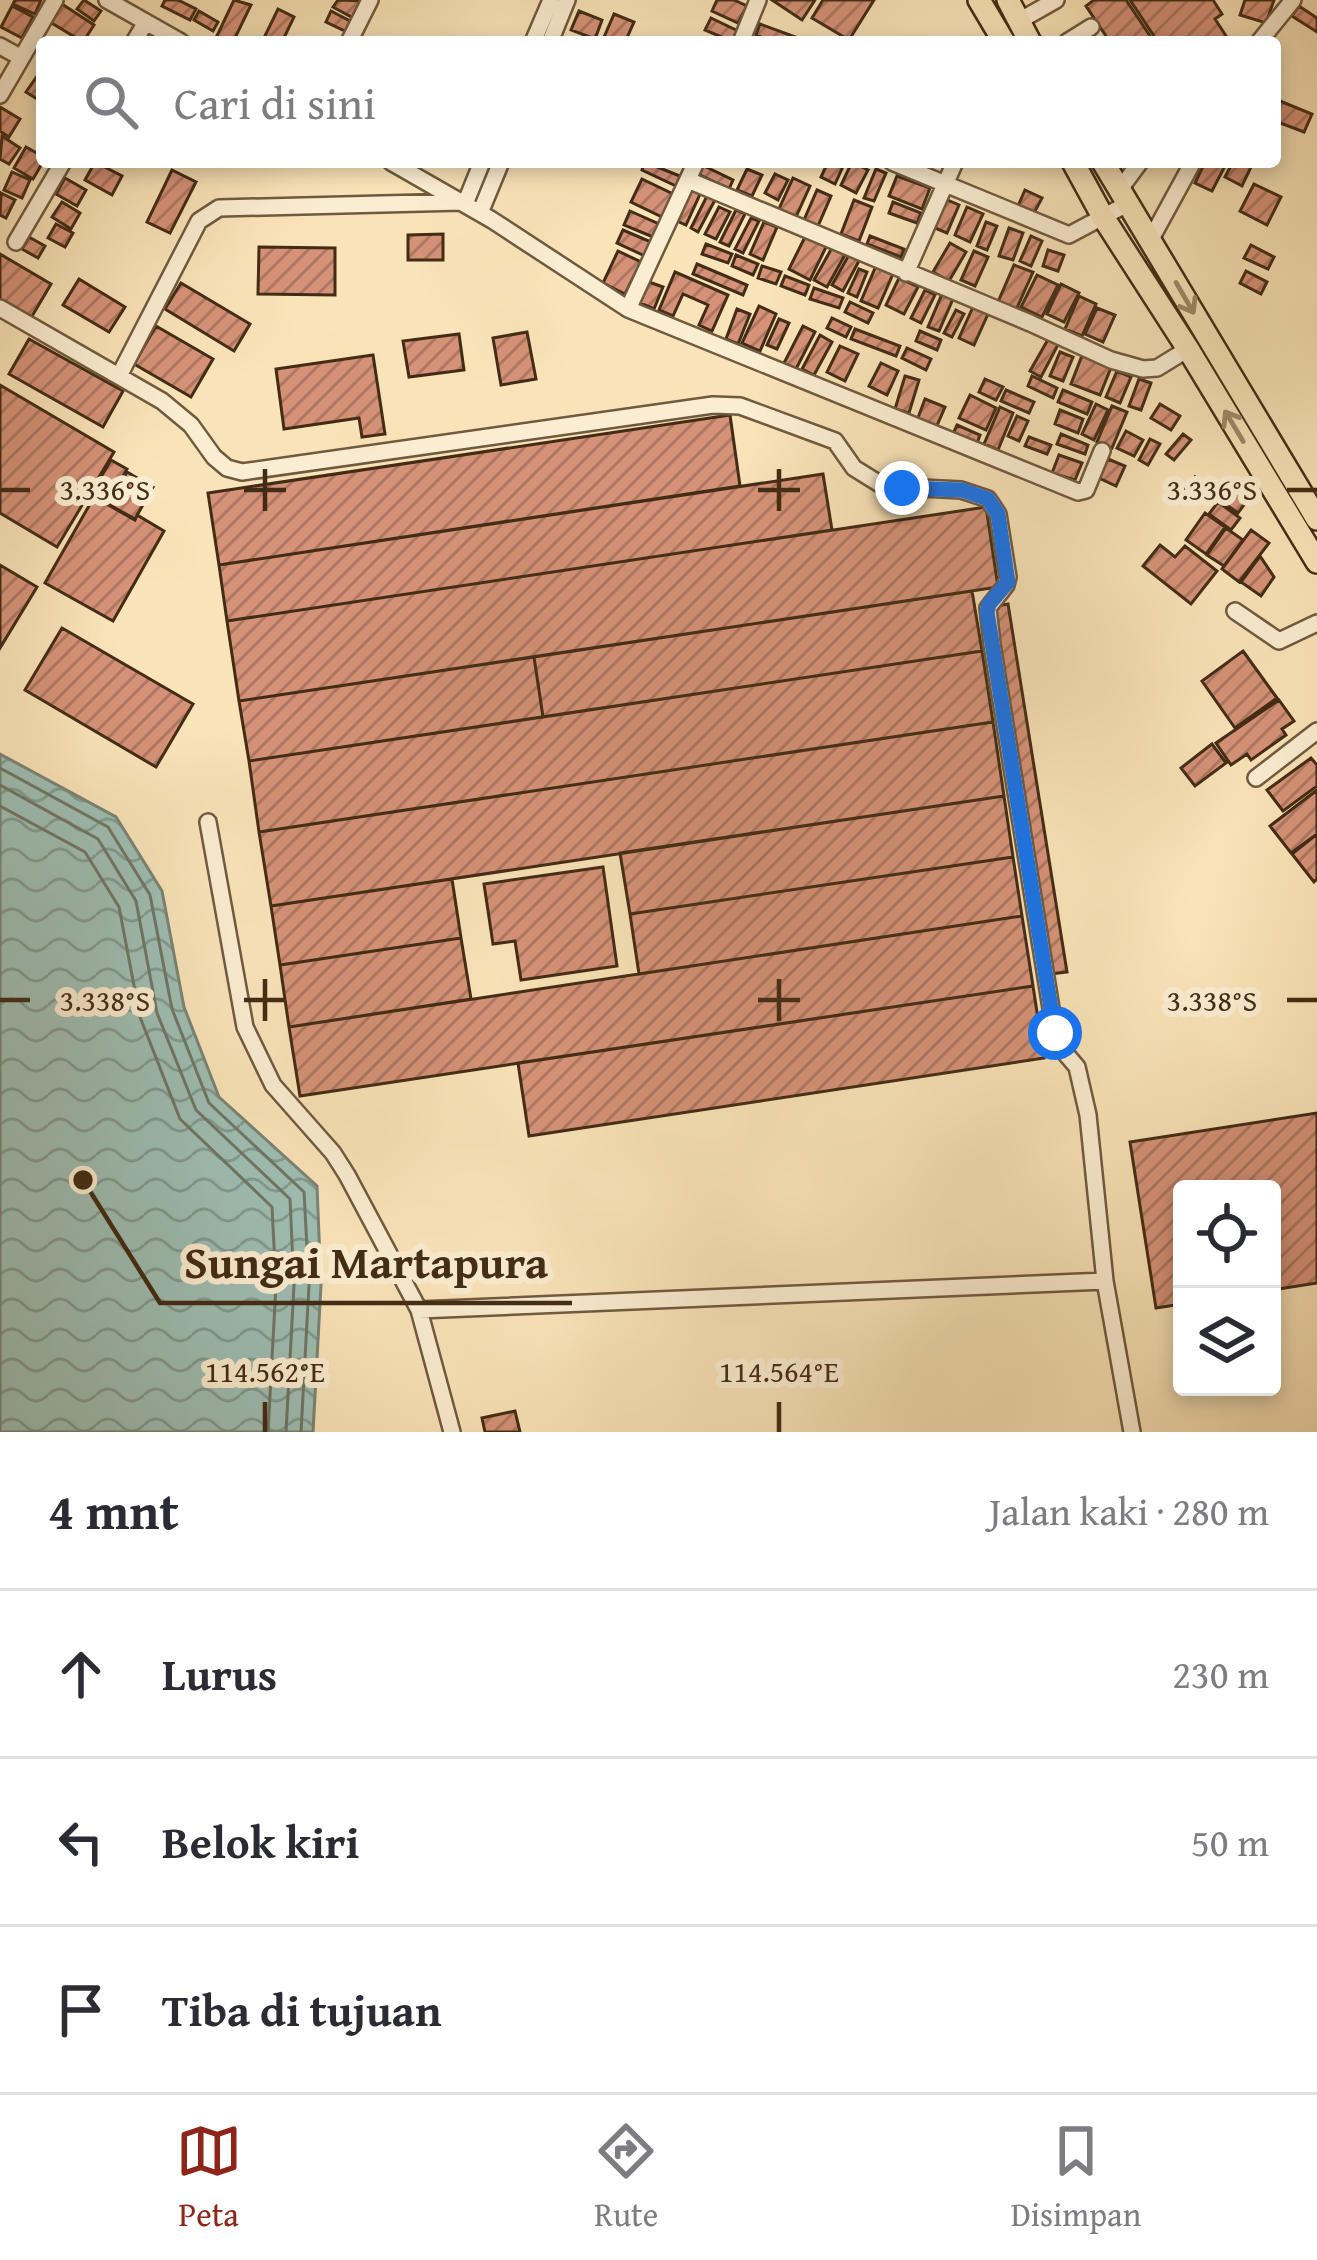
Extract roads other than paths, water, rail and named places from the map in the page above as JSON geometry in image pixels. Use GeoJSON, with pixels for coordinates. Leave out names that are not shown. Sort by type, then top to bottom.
{"type":"FeatureCollection","features":[{"type":"Feature","properties":{"kind":"highway"},"geometry":{"type":"LineString","coordinates":[[979,0],[1000,36]]}},
{"type":"Feature","properties":{"kind":"highway"},"geometry":{"type":"LineString","coordinates":[[1076,168],[1317,562]]}},
{"type":"Feature","properties":{"kind":"highway"},"geometry":{"type":"LineString","coordinates":[[1107,168],[1317,519]]}},
{"type":"Feature","properties":{"kind":"street"},"geometry":{"type":"LineString","coordinates":[[0,95],[55,0]]}},
{"type":"Feature","properties":{"kind":"street"},"geometry":{"type":"LineString","coordinates":[[107,0],[141,12],[173,36]]}},
{"type":"Feature","properties":{"kind":"street"},"geometry":{"type":"LineString","coordinates":[[352,36],[370,0]]}},
{"type":"Feature","properties":{"kind":"street"},"geometry":{"type":"LineString","coordinates":[[536,36],[551,0]]}},
{"type":"Feature","properties":{"kind":"street"},"geometry":{"type":"LineString","coordinates":[[552,36],[567,0]]}},
{"type":"Feature","properties":{"kind":"street"},"geometry":{"type":"LineString","coordinates":[[743,36],[758,0]]}},
{"type":"Feature","properties":{"kind":"street"},"geometry":{"type":"LineString","coordinates":[[1013,10],[1056,0]]}},
{"type":"Feature","properties":{"kind":"street"},"geometry":{"type":"LineString","coordinates":[[1264,36],[1293,0]]}},
{"type":"Feature","properties":{"kind":"street"},"geometry":{"type":"LineString","coordinates":[[1077,36],[1091,27]]}},
{"type":"Feature","properties":{"kind":"street"},"geometry":{"type":"LineString","coordinates":[[0,46],[20,57]]}},
{"type":"Feature","properties":{"kind":"street"},"geometry":{"type":"LineString","coordinates":[[16,242],[60,168]]}},
{"type":"Feature","properties":{"kind":"street"},"geometry":{"type":"LineString","coordinates":[[402,168],[628,309],[1078,492],[1086,490],[1102,452]]}},
{"type":"Feature","properties":{"kind":"street"},"geometry":{"type":"LineString","coordinates":[[463,203],[479,168]]}},
{"type":"Feature","properties":{"kind":"street"},"geometry":{"type":"LineString","coordinates":[[480,213],[499,168]]}},
{"type":"Feature","properties":{"kind":"street"},"geometry":{"type":"LineString","coordinates":[[628,309],[693,168]]}},
{"type":"Feature","properties":{"kind":"street"},"geometry":{"type":"LineString","coordinates":[[907,168],[1066,234],[1103,217],[1124,196],[1137,168]]}},
{"type":"Feature","properties":{"kind":"street"},"geometry":{"type":"LineString","coordinates":[[905,273],[952,168]]}},
{"type":"Feature","properties":{"kind":"street"},"geometry":{"type":"LineString","coordinates":[[1151,239],[1189,168]]}},
{"type":"Feature","properties":{"kind":"street"},"geometry":{"type":"LineString","coordinates":[[688,180],[1127,364],[1157,368],[1187,349]]}},
{"type":"Feature","properties":{"kind":"street"},"geometry":{"type":"LineString","coordinates":[[119,376],[199,221],[219,208],[463,203]]}},
{"type":"Feature","properties":{"kind":"street"},"geometry":{"type":"LineString","coordinates":[[0,308],[179,414],[214,457],[242,472],[712,405],[740,406],[835,441],[860,473],[883,486],[962,490],[988,499],[998,514],[1008,577],[988,608],[990,628],[1055,1033],[1077,1067],[1088,1115],[1105,1281],[1132,1432]]}},
{"type":"Feature","properties":{"kind":"street"},"geometry":{"type":"LineString","coordinates":[[1235,611],[1279,640],[1317,623]]}},
{"type":"Feature","properties":{"kind":"street"},"geometry":{"type":"LineString","coordinates":[[1256,778],[1317,731]]}},
{"type":"Feature","properties":{"kind":"street"},"geometry":{"type":"LineString","coordinates":[[208,822],[240,1007],[253,1047],[273,1085],[340,1164],[419,1310],[452,1432]]}},
{"type":"Feature","properties":{"kind":"street"},"geometry":{"type":"LineString","coordinates":[[419,1310],[1105,1281]]}},
{"type":"Feature","properties":{"kind":"water"},"geometry":{"type":"Polygon","coordinates":[[[0,754],[116,817],[162,891],[184,1007],[219,1097],[317,1186],[321,1285],[313,1432],[0,1432],[0,754]]]}},
{"type":"Feature","properties":{"kind":"place","name":"Sungai Martapura"},"geometry":{"type":"Point","coordinates":[83,1180]}}]}
